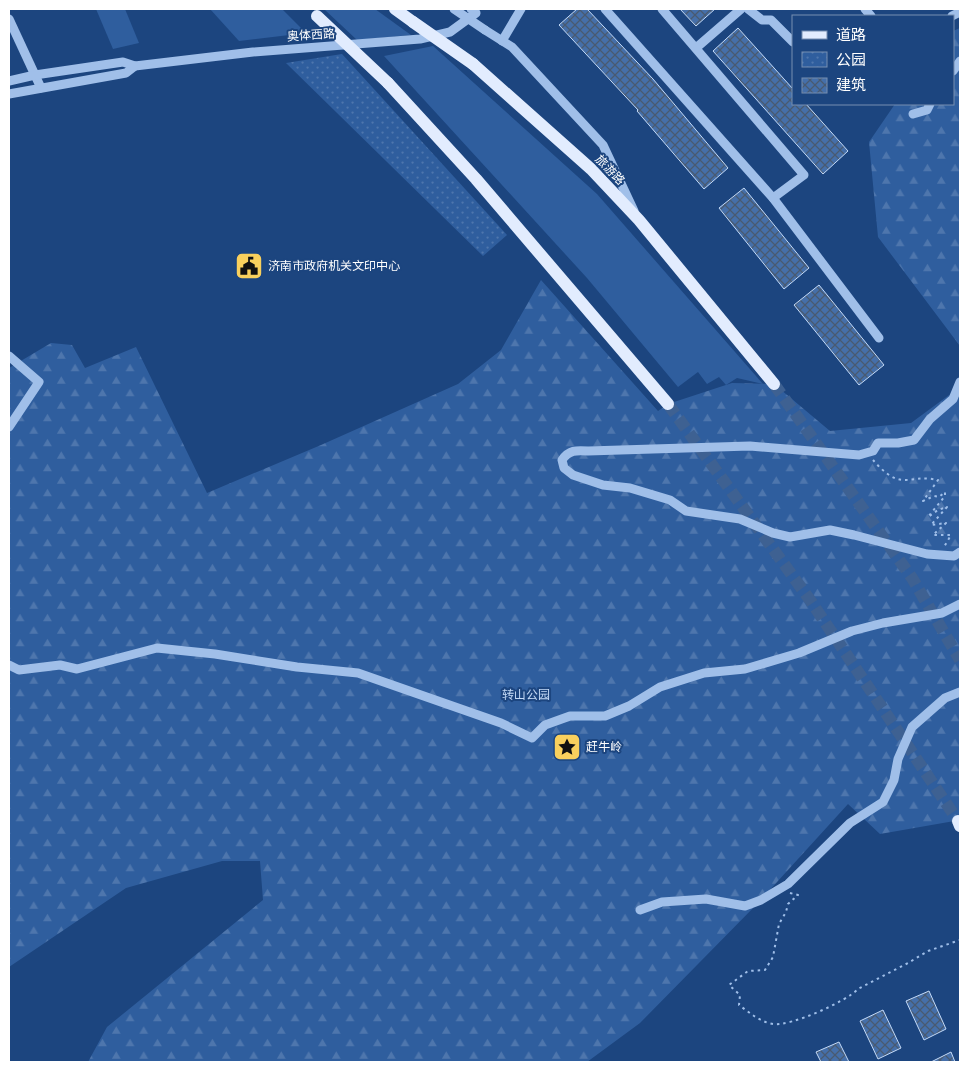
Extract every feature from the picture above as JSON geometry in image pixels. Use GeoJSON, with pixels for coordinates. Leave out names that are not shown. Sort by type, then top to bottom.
{"type":"FeatureCollection","features":[{"type":"Feature","properties":{"kind":"main road","name":"旅游路"},"geometry":{"type":"LineString","coordinates":[[395,9],[473,64],[591,169],[638,220],[774,384]]}},
{"type":"Feature","properties":{"kind":"main road"},"geometry":{"type":"LineString","coordinates":[[313,12],[388,82],[476,179],[668,404]]}},
{"type":"Feature","properties":{"kind":"street"},"geometry":{"type":"LineString","coordinates":[[454,9],[512,48],[603,145],[638,220]]}},
{"type":"Feature","properties":{"kind":"street","name":"奥体西路"},"geometry":{"type":"LineString","coordinates":[[9,81],[35,75],[123,62],[135,66],[253,52],[420,39],[450,32],[476,13],[471,9]]}},
{"type":"Feature","properties":{"kind":"street"},"geometry":{"type":"LineString","coordinates":[[502,41],[522,9]]}},
{"type":"Feature","properties":{"kind":"street"},"geometry":{"type":"LineString","coordinates":[[604,9],[773,198],[879,338]]}},
{"type":"Feature","properties":{"kind":"street"},"geometry":{"type":"LineString","coordinates":[[662,9],[804,175],[773,198]]}},
{"type":"Feature","properties":{"kind":"street"},"geometry":{"type":"LineString","coordinates":[[696,48],[741,9]]}},
{"type":"Feature","properties":{"kind":"street"},"geometry":{"type":"LineString","coordinates":[[748,9],[762,20],[771,20],[792,41]]}},
{"type":"Feature","properties":{"kind":"street"},"geometry":{"type":"LineString","coordinates":[[9,19],[42,88]]}},
{"type":"Feature","properties":{"kind":"street","name":"奥体西路"},"geometry":{"type":"LineString","coordinates":[[9,94],[126,73],[135,66]]}},
{"type":"Feature","properties":{"kind":"street"},"geometry":{"type":"LineString","coordinates":[[913,114],[927,110],[930,105]]}},
{"type":"Feature","properties":{"kind":"street"},"geometry":{"type":"LineString","coordinates":[[9,356],[40,382],[9,428]]}},
{"type":"Feature","properties":{"kind":"street"},"geometry":{"type":"LineString","coordinates":[[960,382],[953,399],[930,419],[914,440],[898,444],[878,443],[873,451],[859,455],[750,446],[577,450],[567,453],[562,460],[564,468],[573,475],[603,485],[630,488],[670,500],[686,510],[740,519],[773,533],[790,537],[830,530],[854,534],[927,554],[954,556],[960,552]]}},
{"type":"Feature","properties":{"kind":"street"},"geometry":{"type":"LineString","coordinates":[[9,665],[19,670],[60,665],[77,669],[157,648],[215,654],[297,667],[358,673],[501,723],[532,738],[545,725],[570,716],[605,716],[629,706],[660,687],[704,673],[745,669],[799,653],[852,631],[883,623],[942,613],[960,604]]}},
{"type":"Feature","properties":{"kind":"street"},"geometry":{"type":"LineString","coordinates":[[640,910],[662,902],[706,899],[745,906],[761,900],[788,884],[850,823],[883,802],[894,780],[898,759],[912,727],[945,698],[960,692]]}},
{"type":"Feature","properties":{"kind":"path"},"geometry":{"type":"LineString","coordinates":[[867,453],[884,473],[904,481],[925,477],[938,480],[923,501],[934,496],[939,498],[945,492],[945,496],[928,517],[938,510],[947,507],[931,525],[946,523],[933,535],[951,535],[939,555]]}},
{"type":"Feature","properties":{"kind":"path"},"geometry":{"type":"LineString","coordinates":[[788,884],[789,893],[798,895],[788,904],[786,912],[778,924],[773,958],[764,970],[748,972],[729,985],[740,995],[740,1005],[760,1020],[775,1025],[801,1020],[827,1008],[928,951],[960,940]]}},
{"type":"Feature","properties":{"kind":"green space"},"geometry":{"type":"Polygon","coordinates":[[[96,9],[125,9],[139,43],[113,49],[96,9]]]}},
{"type":"Feature","properties":{"kind":"green space"},"geometry":{"type":"Polygon","coordinates":[[[210,9],[282,9],[306,33],[239,41],[210,9]]]}},
{"type":"Feature","properties":{"kind":"green space"},"geometry":{"type":"Polygon","coordinates":[[[324,9],[375,9],[411,35],[357,40],[324,9]]]}},
{"type":"Feature","properties":{"kind":"green space"},"geometry":{"type":"Polygon","coordinates":[[[960,28],[960,346],[878,237],[869,142],[894,105],[954,105],[954,31],[960,28]]]}},
{"type":"Feature","properties":{"kind":"green space"},"geometry":{"type":"Polygon","coordinates":[[[433,46],[597,194],[763,384],[737,378],[726,385],[719,377],[707,384],[698,372],[678,387],[587,278],[384,56],[433,46]]]}},
{"type":"Feature","properties":{"kind":"green space"},"geometry":{"type":"Polygon","coordinates":[[[342,54],[507,235],[483,256],[286,63],[342,54]]]}},
{"type":"Feature","properties":{"kind":"green space","name":"转山公园"},"geometry":{"type":"Polygon","coordinates":[[[541,280],[658,411],[668,404],[732,383],[774,384],[830,431],[911,423],[960,387],[960,820],[880,834],[848,804],[756,905],[640,1023],[587,1062],[88,1062],[107,1027],[263,900],[260,861],[222,861],[126,888],[9,967],[9,368],[51,343],[72,345],[85,368],[136,347],[207,493],[458,384],[501,350],[541,280]]]}},
{"type":"Feature","properties":{"kind":"building"},"geometry":{"type":"Polygon","coordinates":[[[577,9],[587,9],[653,79],[728,168],[704,189],[638,110],[559,25],[577,9]]]}},
{"type":"Feature","properties":{"kind":"building"},"geometry":{"type":"Polygon","coordinates":[[[680,9],[715,9],[696,26],[680,9]]]}},
{"type":"Feature","properties":{"kind":"building"},"geometry":{"type":"Polygon","coordinates":[[[738,28],[792,88],[792,105],[807,105],[848,151],[823,174],[713,51],[738,28]]]}},
{"type":"Feature","properties":{"kind":"building"},"geometry":{"type":"Polygon","coordinates":[[[744,188],[809,268],[784,289],[719,208],[744,188]]]}},
{"type":"Feature","properties":{"kind":"building"},"geometry":{"type":"Polygon","coordinates":[[[819,285],[884,365],[859,385],[794,305],[819,285]]]}},
{"type":"Feature","properties":{"kind":"building"},"geometry":{"type":"Polygon","coordinates":[[[929,991],[946,1029],[924,1040],[906,1001],[929,991]]]}},
{"type":"Feature","properties":{"kind":"building"},"geometry":{"type":"Polygon","coordinates":[[[883,1010],[901,1048],[878,1059],[860,1021],[883,1010]]]}},
{"type":"Feature","properties":{"kind":"building"},"geometry":{"type":"Polygon","coordinates":[[[839,1042],[849,1062],[821,1062],[816,1052],[839,1042]]]}},
{"type":"Feature","properties":{"kind":"building"},"geometry":{"type":"Polygon","coordinates":[[[951,1052],[955,1062],[931,1062],[951,1052]]]}},
{"type":"Feature","properties":{"kind":"tunnel"},"geometry":{"type":"LineString","coordinates":[[774,384],[912,578],[960,660]]}},
{"type":"Feature","properties":{"kind":"tunnel"},"geometry":{"type":"LineString","coordinates":[[668,404],[810,600],[958,821]]}},
{"type":"Feature","properties":{"kind":"place","name":"济南市政府机关文印中心"},"geometry":{"type":"Point","coordinates":[249,266]}},
{"type":"Feature","properties":{"kind":"place","name":"赶牛岭"},"geometry":{"type":"Point","coordinates":[567,747]}}]}
